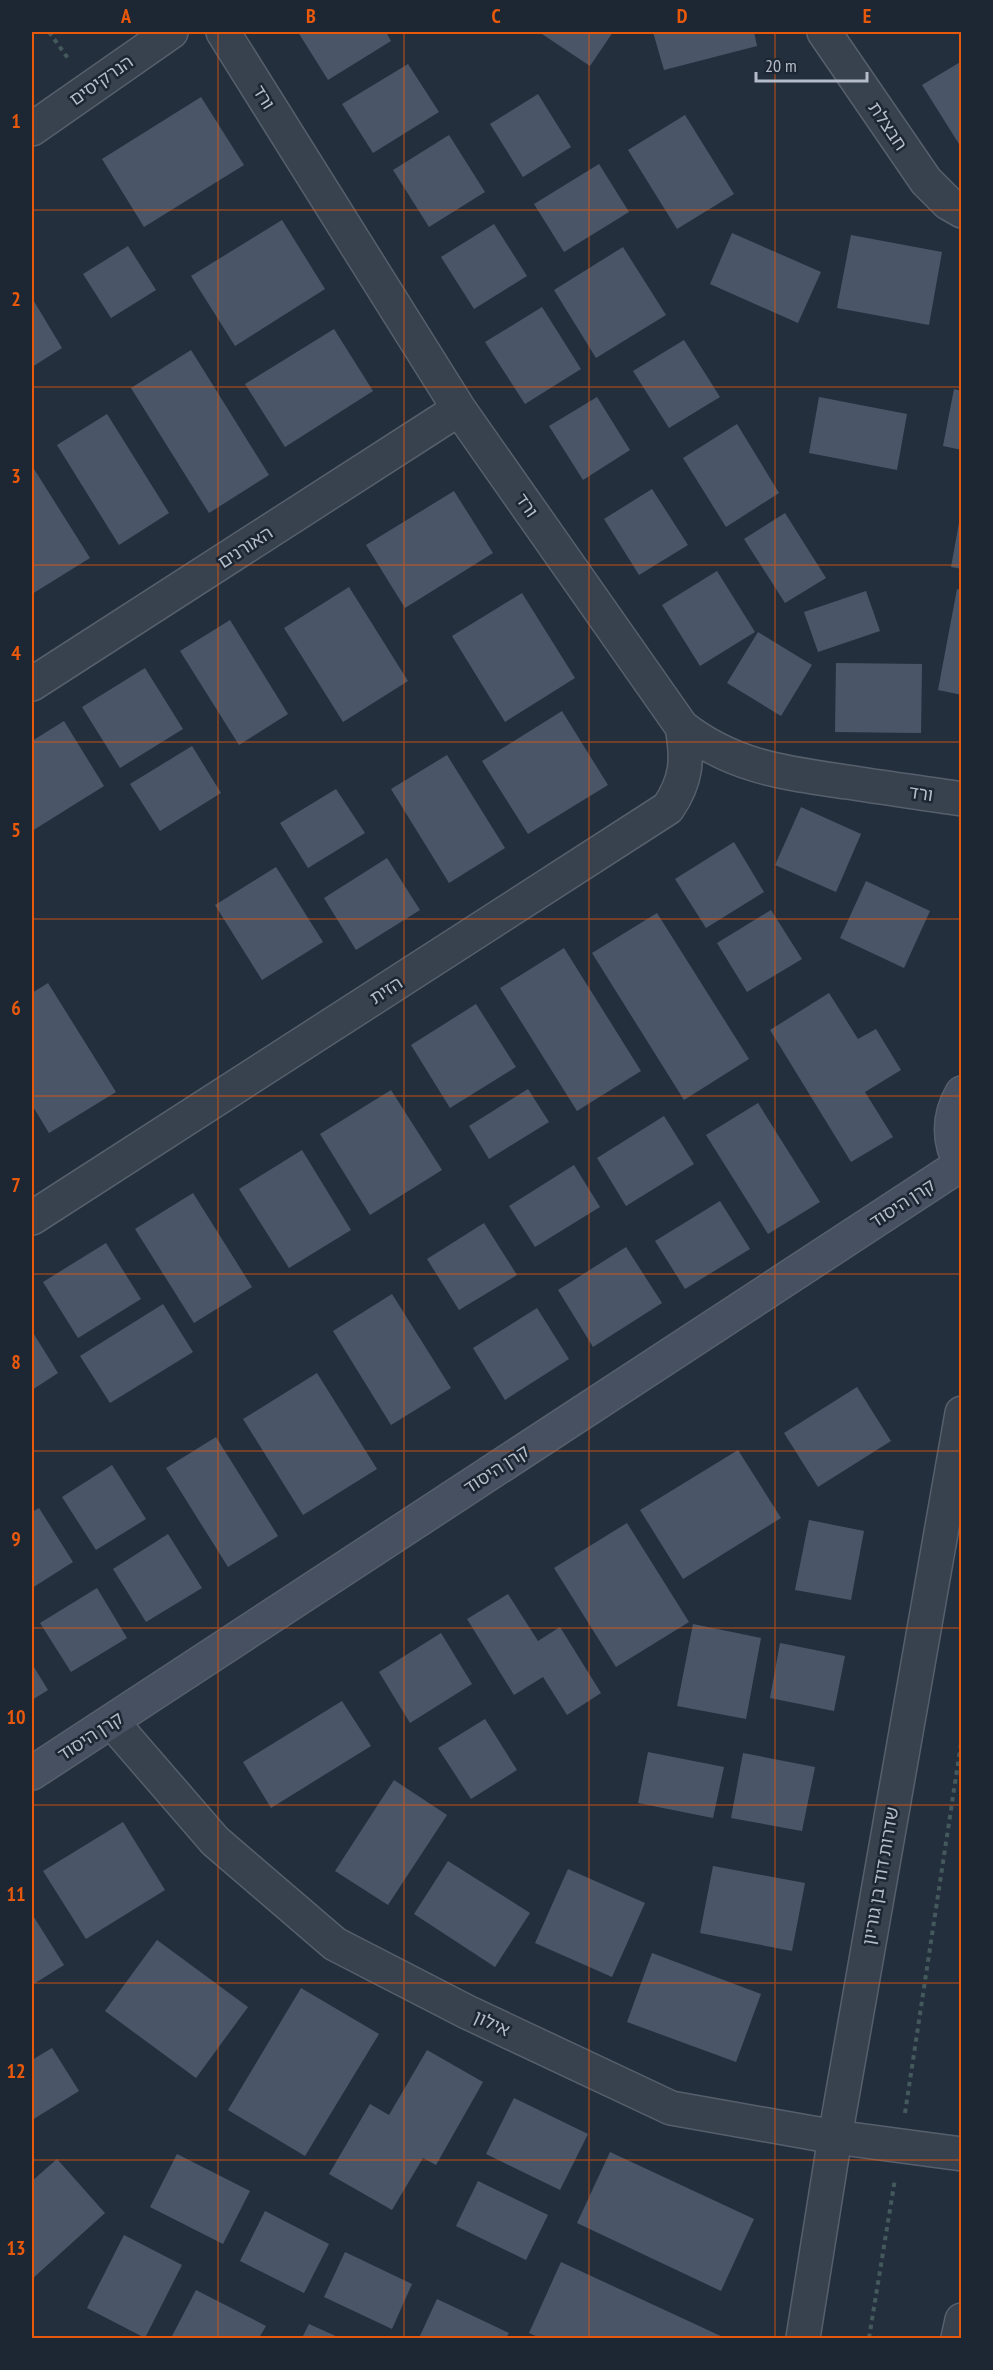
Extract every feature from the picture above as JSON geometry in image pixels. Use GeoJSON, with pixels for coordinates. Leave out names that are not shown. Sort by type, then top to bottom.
{"type":"FeatureCollection","features":[{"type":"Feature","properties":{"kind":"street","name":"הנרקיסים"},"geometry":{"type":"LineString","coordinates":[[32,129],[171,32]]}},
{"type":"Feature","properties":{"kind":"street","name":"ורד"},"geometry":{"type":"LineString","coordinates":[[223,32],[459,410],[682,727],[723,754],[781,772],[962,799]]}},
{"type":"Feature","properties":{"kind":"street","name":"חבצלת"},"geometry":{"type":"LineString","coordinates":[[824,32],[926,181],[948,203],[962,211]]}},
{"type":"Feature","properties":{"kind":"street","name":"האורנים"},"geometry":{"type":"LineString","coordinates":[[32,684],[459,410]]}},
{"type":"Feature","properties":{"kind":"street","name":"הזית"},"geometry":{"type":"LineString","coordinates":[[32,1218],[668,808],[679,792],[684,773],[687,753],[682,727]]}},
{"type":"Feature","properties":{"kind":"street"},"geometry":{"type":"LineString","coordinates":[[961,1166],[952,1146],[951,1124],[955,1104],[962,1093]]}},
{"type":"Feature","properties":{"kind":"street","name":"קרן היסוד"},"geometry":{"type":"LineString","coordinates":[[32,1773],[961,1166]]}},
{"type":"Feature","properties":{"kind":"street","name":"שדרות דוד בן גוריון"},"geometry":{"type":"LineString","coordinates":[[803,2338],[835,2137],[962,1413]]}},
{"type":"Feature","properties":{"kind":"street","name":"אילון"},"geometry":{"type":"LineString","coordinates":[[112,1722],[215,1841],[335,1944],[467,2012],[671,2108],[835,2137],[962,2154]]}},
{"type":"Feature","properties":{"kind":"street"},"geometry":{"type":"LineString","coordinates":[[958,2338],[962,2320]]}},
{"type":"Feature","properties":{"kind":"path"},"geometry":{"type":"LineString","coordinates":[[869,2338],[962,1737]]}},
{"type":"Feature","properties":{"kind":"building"},"geometry":{"type":"Polygon","coordinates":[[[298,32],[386,32],[391,41],[328,80],[298,32]]]}},
{"type":"Feature","properties":{"kind":"building"},"geometry":{"type":"Polygon","coordinates":[[[539,32],[613,32],[590,66],[539,32]]]}},
{"type":"Feature","properties":{"kind":"building"},"geometry":{"type":"Polygon","coordinates":[[[653,32],[754,32],[757,46],[664,70],[653,32]]]}},
{"type":"Feature","properties":{"kind":"building"},"geometry":{"type":"Polygon","coordinates":[[[962,61],[962,143],[959,144],[922,85],[962,61]]]}},
{"type":"Feature","properties":{"kind":"building"},"geometry":{"type":"Polygon","coordinates":[[[408,64],[439,112],[373,153],[342,104],[408,64]]]}},
{"type":"Feature","properties":{"kind":"building"},"geometry":{"type":"Polygon","coordinates":[[[538,94],[571,147],[523,177],[490,124],[538,94]]]}},
{"type":"Feature","properties":{"kind":"building"},"geometry":{"type":"Polygon","coordinates":[[[201,97],[244,165],[144,227],[102,159],[201,97]]]}},
{"type":"Feature","properties":{"kind":"building"},"geometry":{"type":"Polygon","coordinates":[[[685,115],[734,194],[677,229],[628,150],[685,115]]]}},
{"type":"Feature","properties":{"kind":"building"},"geometry":{"type":"Polygon","coordinates":[[[449,135],[485,192],[429,227],[393,170],[449,135]]]}},
{"type":"Feature","properties":{"kind":"building"},"geometry":{"type":"Polygon","coordinates":[[[599,164],[629,212],[564,252],[534,204],[599,164]]]}},
{"type":"Feature","properties":{"kind":"building"},"geometry":{"type":"Polygon","coordinates":[[[282,220],[325,289],[235,346],[191,276],[282,220]]]}},
{"type":"Feature","properties":{"kind":"building"},"geometry":{"type":"Polygon","coordinates":[[[494,224],[527,276],[474,309],[441,257],[494,224]]]}},
{"type":"Feature","properties":{"kind":"building"},"geometry":{"type":"Polygon","coordinates":[[[732,233],[821,272],[798,323],[710,284],[732,233]]]}},
{"type":"Feature","properties":{"kind":"building"},"geometry":{"type":"Polygon","coordinates":[[[851,235],[942,252],[929,325],[837,308],[851,235]]]}},
{"type":"Feature","properties":{"kind":"building"},"geometry":{"type":"Polygon","coordinates":[[[128,246],[156,290],[111,318],[83,274],[128,246]]]}},
{"type":"Feature","properties":{"kind":"building"},"geometry":{"type":"Polygon","coordinates":[[[623,247],[666,315],[596,358],[554,290],[623,247]]]}},
{"type":"Feature","properties":{"kind":"building"},"geometry":{"type":"Polygon","coordinates":[[[32,298],[62,348],[32,367],[32,298]]]}},
{"type":"Feature","properties":{"kind":"building"},"geometry":{"type":"Polygon","coordinates":[[[542,307],[581,369],[525,404],[485,342],[542,307]]]}},
{"type":"Feature","properties":{"kind":"building"},"geometry":{"type":"Polygon","coordinates":[[[334,329],[373,391],[285,447],[245,384],[334,329]]]}},
{"type":"Feature","properties":{"kind":"building"},"geometry":{"type":"Polygon","coordinates":[[[684,340],[720,397],[669,428],[633,371],[684,340]]]}},
{"type":"Feature","properties":{"kind":"building"},"geometry":{"type":"Polygon","coordinates":[[[191,350],[269,475],[209,513],[131,388],[191,350]]]}},
{"type":"Feature","properties":{"kind":"building"},"geometry":{"type":"Polygon","coordinates":[[[954,389],[962,391],[962,450],[943,446],[954,389]]]}},
{"type":"Feature","properties":{"kind":"building"},"geometry":{"type":"Polygon","coordinates":[[[597,397],[630,450],[583,480],[549,426],[597,397]]]}},
{"type":"Feature","properties":{"kind":"building"},"geometry":{"type":"Polygon","coordinates":[[[819,397],[907,414],[897,470],[809,453],[819,397]]]}},
{"type":"Feature","properties":{"kind":"building"},"geometry":{"type":"Polygon","coordinates":[[[107,414],[169,513],[119,545],[57,445],[107,414]]]}},
{"type":"Feature","properties":{"kind":"building"},"geometry":{"type":"Polygon","coordinates":[[[737,424],[779,493],[726,527],[683,458],[737,424]]]}},
{"type":"Feature","properties":{"kind":"building"},"geometry":{"type":"Polygon","coordinates":[[[34,469],[90,558],[32,594],[32,471],[34,469]]]}},
{"type":"Feature","properties":{"kind":"building"},"geometry":{"type":"Polygon","coordinates":[[[652,489],[688,545],[639,575],[604,519],[652,489]]]}},
{"type":"Feature","properties":{"kind":"building"},"geometry":{"type":"Polygon","coordinates":[[[454,491],[493,553],[405,608],[366,545],[454,491]]]}},
{"type":"Feature","properties":{"kind":"building"},"geometry":{"type":"Polygon","coordinates":[[[785,513],[826,578],[785,603],[744,539],[785,513]]]}},
{"type":"Feature","properties":{"kind":"building"},"geometry":{"type":"Polygon","coordinates":[[[960,517],[962,517],[962,569],[951,567],[960,517]]]}},
{"type":"Feature","properties":{"kind":"building"},"geometry":{"type":"Polygon","coordinates":[[[717,571],[755,632],[700,666],[662,605],[717,571]]]}},
{"type":"Feature","properties":{"kind":"building"},"geometry":{"type":"Polygon","coordinates":[[[349,587],[408,681],[343,722],[284,628],[349,587]]]}},
{"type":"Feature","properties":{"kind":"building"},"geometry":{"type":"Polygon","coordinates":[[[957,589],[962,590],[962,695],[938,690],[957,589]]]}},
{"type":"Feature","properties":{"kind":"building"},"geometry":{"type":"Polygon","coordinates":[[[866,591],[880,631],[818,652],[804,612],[866,591]]]}},
{"type":"Feature","properties":{"kind":"building"},"geometry":{"type":"Polygon","coordinates":[[[522,593],[575,678],[505,722],[452,636],[522,593]]]}},
{"type":"Feature","properties":{"kind":"building"},"geometry":{"type":"Polygon","coordinates":[[[230,620],[288,714],[239,745],[180,651],[230,620]]]}},
{"type":"Feature","properties":{"kind":"building"},"geometry":{"type":"Polygon","coordinates":[[[758,632],[812,665],[781,716],[727,683],[758,632]]]}},
{"type":"Feature","properties":{"kind":"building"},"geometry":{"type":"Polygon","coordinates":[[[836,663],[922,664],[921,733],[835,732],[836,663]]]}},
{"type":"Feature","properties":{"kind":"building"},"geometry":{"type":"Polygon","coordinates":[[[145,668],[183,729],[120,768],[82,707],[145,668]]]}},
{"type":"Feature","properties":{"kind":"building"},"geometry":{"type":"Polygon","coordinates":[[[562,711],[608,785],[528,834],[482,761],[562,711]]]}},
{"type":"Feature","properties":{"kind":"building"},"geometry":{"type":"Polygon","coordinates":[[[64,721],[104,786],[32,831],[32,741],[64,721]]]}},
{"type":"Feature","properties":{"kind":"building"},"geometry":{"type":"Polygon","coordinates":[[[192,746],[221,793],[160,831],[130,784],[192,746]]]}},
{"type":"Feature","properties":{"kind":"building"},"geometry":{"type":"Polygon","coordinates":[[[447,755],[505,848],[449,883],[391,789],[447,755]]]}},
{"type":"Feature","properties":{"kind":"building"},"geometry":{"type":"Polygon","coordinates":[[[336,789],[365,833],[308,868],[280,823],[336,789]]]}},
{"type":"Feature","properties":{"kind":"building"},"geometry":{"type":"Polygon","coordinates":[[[801,807],[861,834],[836,892],[775,865],[801,807]]]}},
{"type":"Feature","properties":{"kind":"building"},"geometry":{"type":"Polygon","coordinates":[[[734,842],[764,892],[706,928],[675,879],[734,842]]]}},
{"type":"Feature","properties":{"kind":"building"},"geometry":{"type":"Polygon","coordinates":[[[387,858],[420,910],[356,950],[324,898],[387,858]]]}},
{"type":"Feature","properties":{"kind":"building"},"geometry":{"type":"Polygon","coordinates":[[[276,867],[323,942],[262,980],[215,905],[276,867]]]}},
{"type":"Feature","properties":{"kind":"building"},"geometry":{"type":"Polygon","coordinates":[[[866,881],[930,911],[904,968],[840,938],[866,881]]]}},
{"type":"Feature","properties":{"kind":"building"},"geometry":{"type":"Polygon","coordinates":[[[771,910],[802,959],[747,992],[717,943],[771,910]]]}},
{"type":"Feature","properties":{"kind":"building"},"geometry":{"type":"Polygon","coordinates":[[[657,913],[749,1059],[684,1100],[592,953],[657,913]]]}},
{"type":"Feature","properties":{"kind":"building"},"geometry":{"type":"Polygon","coordinates":[[[564,948],[641,1071],[577,1111],[500,988],[564,948]]]}},
{"type":"Feature","properties":{"kind":"building"},"geometry":{"type":"Polygon","coordinates":[[[48,983],[116,1092],[49,1133],[32,1105],[32,993],[48,983]]]}},
{"type":"Feature","properties":{"kind":"building"},"geometry":{"type":"Polygon","coordinates":[[[829,993],[858,1039],[876,1029],[901,1070],[865,1092],[893,1137],[851,1162],[770,1030],[829,993]]]}},
{"type":"Feature","properties":{"kind":"building"},"geometry":{"type":"Polygon","coordinates":[[[476,1004],[516,1067],[450,1108],[411,1045],[476,1004]]]}},
{"type":"Feature","properties":{"kind":"building"},"geometry":{"type":"Polygon","coordinates":[[[528,1089],[549,1122],[489,1159],[469,1126],[528,1089]]]}},
{"type":"Feature","properties":{"kind":"building"},"geometry":{"type":"Polygon","coordinates":[[[391,1090],[442,1170],[370,1215],[320,1134],[391,1090]]]}},
{"type":"Feature","properties":{"kind":"building"},"geometry":{"type":"Polygon","coordinates":[[[758,1103],[820,1202],[768,1234],[706,1135],[758,1103]]]}},
{"type":"Feature","properties":{"kind":"building"},"geometry":{"type":"Polygon","coordinates":[[[664,1116],[694,1164],[626,1206],[597,1158],[664,1116]]]}},
{"type":"Feature","properties":{"kind":"building"},"geometry":{"type":"Polygon","coordinates":[[[302,1150],[351,1230],[289,1268],[239,1189],[302,1150]]]}},
{"type":"Feature","properties":{"kind":"building"},"geometry":{"type":"Polygon","coordinates":[[[574,1165],[600,1207],[535,1247],[509,1206],[574,1165]]]}},
{"type":"Feature","properties":{"kind":"building"},"geometry":{"type":"Polygon","coordinates":[[[193,1193],[252,1287],[194,1323],[135,1229],[193,1193]]]}},
{"type":"Feature","properties":{"kind":"building"},"geometry":{"type":"Polygon","coordinates":[[[720,1201],[750,1249],[685,1289],[655,1241],[720,1201]]]}},
{"type":"Feature","properties":{"kind":"building"},"geometry":{"type":"Polygon","coordinates":[[[484,1223],[517,1275],[459,1310],[427,1259],[484,1223]]]}},
{"type":"Feature","properties":{"kind":"building"},"geometry":{"type":"Polygon","coordinates":[[[106,1243],[141,1299],[78,1338],[43,1282],[106,1243]]]}},
{"type":"Feature","properties":{"kind":"building"},"geometry":{"type":"Polygon","coordinates":[[[626,1247],[662,1303],[593,1347],[558,1290],[626,1247]]]}},
{"type":"Feature","properties":{"kind":"building"},"geometry":{"type":"Polygon","coordinates":[[[392,1294],[451,1388],[391,1425],[333,1331],[392,1294]]]}},
{"type":"Feature","properties":{"kind":"building"},"geometry":{"type":"Polygon","coordinates":[[[163,1304],[193,1352],[110,1403],[80,1356],[163,1304]]]}},
{"type":"Feature","properties":{"kind":"building"},"geometry":{"type":"Polygon","coordinates":[[[537,1308],[569,1359],[505,1400],[473,1348],[537,1308]]]}},
{"type":"Feature","properties":{"kind":"building"},"geometry":{"type":"Polygon","coordinates":[[[32,1331],[58,1373],[32,1390],[32,1331]]]}},
{"type":"Feature","properties":{"kind":"building"},"geometry":{"type":"Polygon","coordinates":[[[317,1373],[377,1469],[303,1515],[243,1419],[317,1373]]]}},
{"type":"Feature","properties":{"kind":"building"},"geometry":{"type":"Polygon","coordinates":[[[857,1387],[891,1441],[818,1487],[784,1433],[857,1387]]]}},
{"type":"Feature","properties":{"kind":"building"},"geometry":{"type":"Polygon","coordinates":[[[216,1437],[278,1536],[228,1567],[166,1468],[216,1437]]]}},
{"type":"Feature","properties":{"kind":"building"},"geometry":{"type":"Polygon","coordinates":[[[738,1450],[781,1518],[683,1579],[640,1510],[738,1450]]]}},
{"type":"Feature","properties":{"kind":"building"},"geometry":{"type":"Polygon","coordinates":[[[112,1465],[146,1519],[96,1550],[62,1497],[112,1465]]]}},
{"type":"Feature","properties":{"kind":"building"},"geometry":{"type":"Polygon","coordinates":[[[39,1508],[73,1562],[32,1588],[32,1512],[39,1508]]]}},
{"type":"Feature","properties":{"kind":"building"},"geometry":{"type":"Polygon","coordinates":[[[809,1520],[864,1531],[851,1600],[795,1590],[809,1520]]]}},
{"type":"Feature","properties":{"kind":"building"},"geometry":{"type":"Polygon","coordinates":[[[627,1523],[689,1622],[616,1667],[554,1568],[627,1523]]]}},
{"type":"Feature","properties":{"kind":"building"},"geometry":{"type":"Polygon","coordinates":[[[168,1534],[202,1588],[146,1622],[113,1569],[168,1534]]]}},
{"type":"Feature","properties":{"kind":"building"},"geometry":{"type":"Polygon","coordinates":[[[97,1588],[127,1638],[71,1672],[40,1623],[97,1588]]]}},
{"type":"Feature","properties":{"kind":"building"},"geometry":{"type":"Polygon","coordinates":[[[508,1594],[538,1641],[560,1627],[601,1693],[567,1715],[543,1677],[514,1695],[467,1619],[508,1594]]]}},
{"type":"Feature","properties":{"kind":"building"},"geometry":{"type":"Polygon","coordinates":[[[693,1624],[761,1638],[746,1719],[677,1706],[693,1624]]]}},
{"type":"Feature","properties":{"kind":"building"},"geometry":{"type":"Polygon","coordinates":[[[441,1633],[472,1684],[410,1723],[379,1672],[441,1633]]]}},
{"type":"Feature","properties":{"kind":"building"},"geometry":{"type":"Polygon","coordinates":[[[780,1643],[845,1656],[834,1711],[770,1698],[780,1643]]]}},
{"type":"Feature","properties":{"kind":"building"},"geometry":{"type":"Polygon","coordinates":[[[32,1664],[48,1690],[32,1700],[32,1664]]]}},
{"type":"Feature","properties":{"kind":"building"},"geometry":{"type":"Polygon","coordinates":[[[342,1701],[371,1746],[271,1808],[243,1762],[342,1701]]]}},
{"type":"Feature","properties":{"kind":"building"},"geometry":{"type":"Polygon","coordinates":[[[485,1719],[517,1770],[471,1799],[438,1748],[485,1719]]]}},
{"type":"Feature","properties":{"kind":"building"},"geometry":{"type":"Polygon","coordinates":[[[648,1752],[724,1767],[713,1818],[638,1803],[648,1752]]]}},
{"type":"Feature","properties":{"kind":"building"},"geometry":{"type":"Polygon","coordinates":[[[743,1753],[815,1767],[802,1831],[731,1818],[743,1753]]]}},
{"type":"Feature","properties":{"kind":"building"},"geometry":{"type":"Polygon","coordinates":[[[394,1780],[447,1815],[388,1905],[335,1871],[394,1780]]]}},
{"type":"Feature","properties":{"kind":"building"},"geometry":{"type":"Polygon","coordinates":[[[123,1822],[165,1890],[86,1939],[43,1871],[123,1822]]]}},
{"type":"Feature","properties":{"kind":"building"},"geometry":{"type":"Polygon","coordinates":[[[448,1861],[530,1913],[495,1967],[414,1914],[448,1861]]]}},
{"type":"Feature","properties":{"kind":"building"},"geometry":{"type":"Polygon","coordinates":[[[713,1866],[805,1883],[792,1951],[700,1933],[713,1866]]]}},
{"type":"Feature","properties":{"kind":"building"},"geometry":{"type":"Polygon","coordinates":[[[568,1869],[645,1903],[612,1977],[535,1943],[568,1869]]]}},
{"type":"Feature","properties":{"kind":"building"},"geometry":{"type":"Polygon","coordinates":[[[32,1914],[64,1965],[32,1985],[32,1914]]]}},
{"type":"Feature","properties":{"kind":"building"},"geometry":{"type":"Polygon","coordinates":[[[157,1940],[248,2007],[196,2078],[105,2011],[157,1940]]]}},
{"type":"Feature","properties":{"kind":"building"},"geometry":{"type":"Polygon","coordinates":[[[652,1953],[761,1994],[736,2062],[627,2022],[652,1953]]]}},
{"type":"Feature","properties":{"kind":"building"},"geometry":{"type":"Polygon","coordinates":[[[301,1988],[379,2034],[305,2156],[228,2110],[301,1988]]]}},
{"type":"Feature","properties":{"kind":"building"},"geometry":{"type":"Polygon","coordinates":[[[52,2048],[79,2091],[32,2120],[32,2060],[52,2048]]]}},
{"type":"Feature","properties":{"kind":"building"},"geometry":{"type":"Polygon","coordinates":[[[427,2050],[483,2082],[436,2165],[423,2158],[392,2210],[329,2174],[370,2104],[389,2115],[427,2050]]]}},
{"type":"Feature","properties":{"kind":"building"},"geometry":{"type":"Polygon","coordinates":[[[514,2098],[588,2134],[560,2190],[486,2154],[514,2098]]]}},
{"type":"Feature","properties":{"kind":"building"},"geometry":{"type":"Polygon","coordinates":[[[610,2152],[754,2219],[721,2291],[577,2223],[610,2152]]]}},
{"type":"Feature","properties":{"kind":"building"},"geometry":{"type":"Polygon","coordinates":[[[177,2154],[250,2191],[223,2244],[150,2207],[177,2154]]]}},
{"type":"Feature","properties":{"kind":"building"},"geometry":{"type":"Polygon","coordinates":[[[57,2159],[105,2213],[32,2279],[32,2181],[57,2159]]]}},
{"type":"Feature","properties":{"kind":"building"},"geometry":{"type":"Polygon","coordinates":[[[478,2181],[548,2215],[526,2260],[456,2226],[478,2181]]]}},
{"type":"Feature","properties":{"kind":"building"},"geometry":{"type":"Polygon","coordinates":[[[265,2211],[329,2244],[304,2293],[240,2261],[265,2211]]]}},
{"type":"Feature","properties":{"kind":"building"},"geometry":{"type":"Polygon","coordinates":[[[124,2235],[182,2265],[145,2338],[87,2308],[124,2235]]]}},
{"type":"Feature","properties":{"kind":"building"},"geometry":{"type":"Polygon","coordinates":[[[345,2252],[412,2284],[392,2329],[324,2297],[345,2252]]]}},
{"type":"Feature","properties":{"kind":"building"},"geometry":{"type":"Polygon","coordinates":[[[561,2262],[725,2338],[540,2338],[529,2333],[561,2262]]]}},
{"type":"Feature","properties":{"kind":"building"},"geometry":{"type":"Polygon","coordinates":[[[196,2290],[266,2326],[259,2338],[171,2338],[196,2290]]]}},
{"type":"Feature","properties":{"kind":"building"},"geometry":{"type":"Polygon","coordinates":[[[437,2299],[509,2333],[506,2338],[419,2338],[437,2299]]]}},
{"type":"Feature","properties":{"kind":"building"},"geometry":{"type":"Polygon","coordinates":[[[309,2324],[340,2338],[302,2338],[309,2324]]]}}]}
